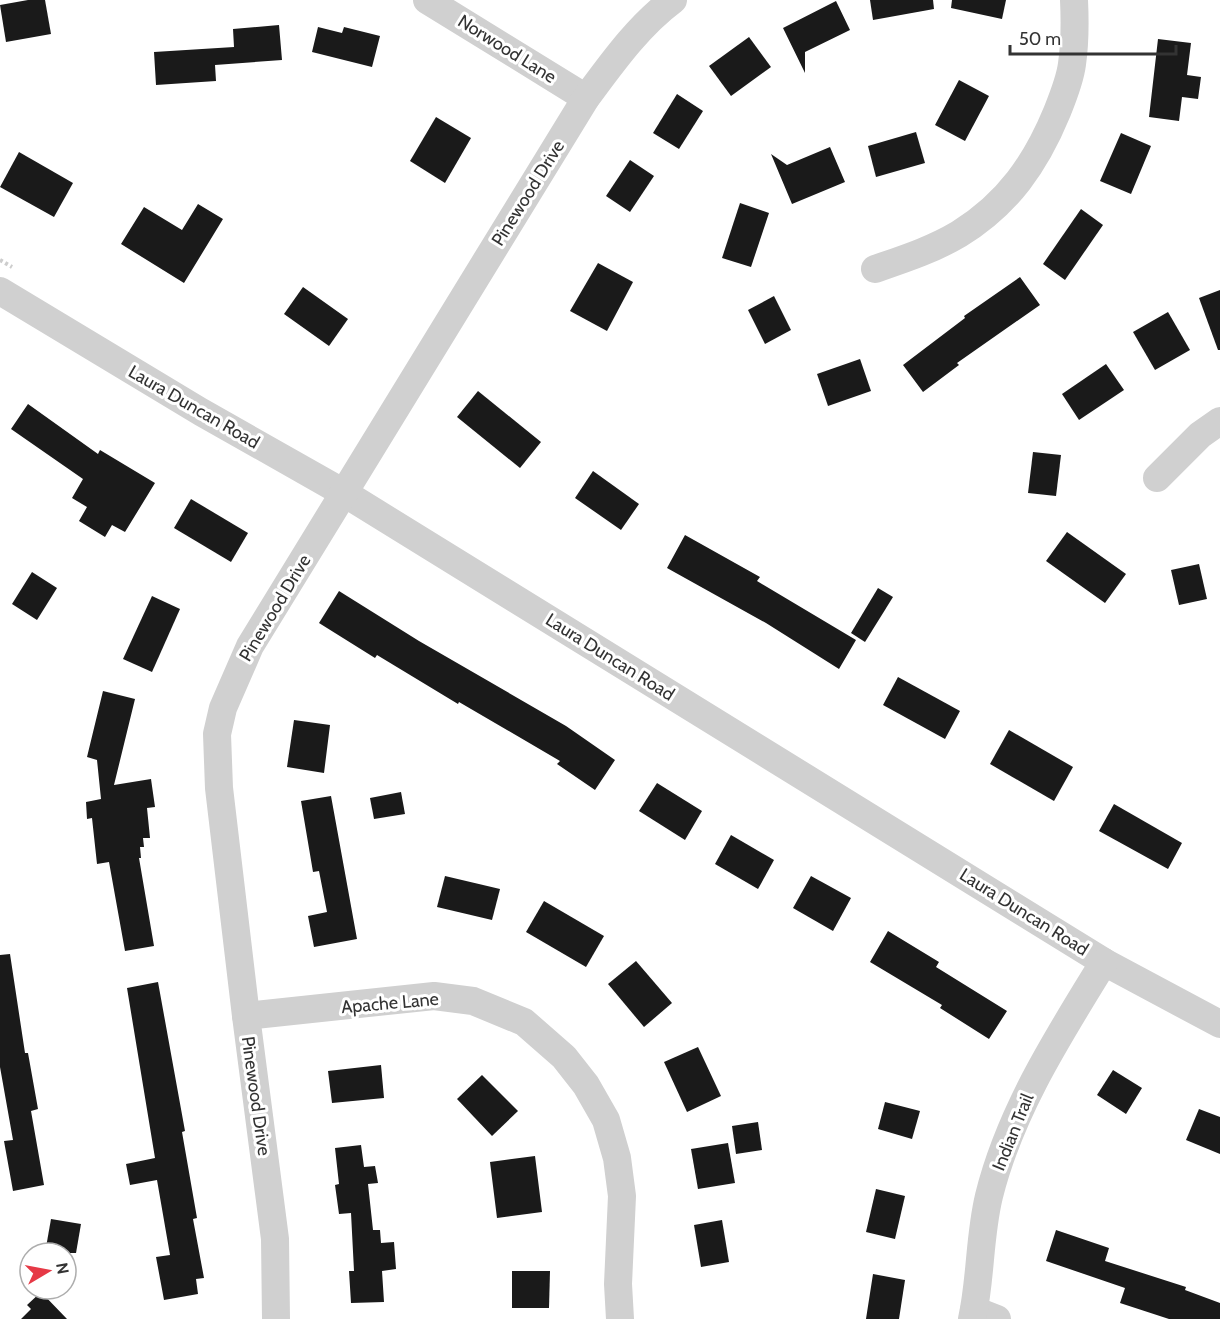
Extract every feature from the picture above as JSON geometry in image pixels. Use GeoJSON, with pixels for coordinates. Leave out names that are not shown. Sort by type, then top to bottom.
{"type":"FeatureCollection","features":[{"type":"Feature","properties":{"kind":"street","name":"Norwood Lane"},"geometry":{"type":"LineString","coordinates":[[427,0],[586,98]]}},
{"type":"Feature","properties":{"kind":"street","name":"Pinewood Drive"},"geometry":{"type":"LineString","coordinates":[[276,1319],[275,1239],[219,788],[217,734],[223,708],[250,646],[586,98],[641,29],[673,0]]}},
{"type":"Feature","properties":{"kind":"street"},"geometry":{"type":"LineString","coordinates":[[874,269],[928,251],[960,233],[990,211],[1029,169],[1046,139],[1064,96],[1072,66],[1075,30],[1074,0]]}},
{"type":"Feature","properties":{"kind":"street","name":"Laura Duncan Road"},"geometry":{"type":"LineString","coordinates":[[0,291],[201,412],[344,493],[1104,962],[1220,1024]]}},
{"type":"Feature","properties":{"kind":"street"},"geometry":{"type":"LineString","coordinates":[[1157,478],[1200,435],[1220,421]]}},
{"type":"Feature","properties":{"kind":"street","name":"Indian Trail"},"geometry":{"type":"LineString","coordinates":[[981,1316],[979,1253],[989,1197],[1004,1145],[1058,1037],[1104,962]]}},
{"type":"Feature","properties":{"kind":"street","name":"Apache Lane"},"geometry":{"type":"LineString","coordinates":[[246,1016],[434,996],[473,1002],[524,1022],[564,1057],[586,1085],[606,1120],[617,1158],[622,1196],[618,1284],[620,1319]]}},
{"type":"Feature","properties":{"kind":"building"},"geometry":{"type":"Polygon","coordinates":[[[28,0],[45,0],[51,34],[6,42],[0,5],[28,0]]]}},
{"type":"Feature","properties":{"kind":"building"},"geometry":{"type":"Polygon","coordinates":[[[870,0],[933,0],[934,9],[873,20],[870,0]]]}},
{"type":"Feature","properties":{"kind":"building"},"geometry":{"type":"Polygon","coordinates":[[[952,0],[1006,0],[1002,19],[951,8],[952,0]]]}},
{"type":"Feature","properties":{"kind":"building"},"geometry":{"type":"Polygon","coordinates":[[[836,1],[850,30],[805,52],[805,73],[783,28],[836,1]]]}},
{"type":"Feature","properties":{"kind":"building"},"geometry":{"type":"Polygon","coordinates":[[[279,25],[282,60],[215,65],[216,81],[156,85],[154,52],[234,47],[233,29],[279,25]]]}},
{"type":"Feature","properties":{"kind":"building"},"geometry":{"type":"Polygon","coordinates":[[[318,27],[342,33],[344,27],[380,36],[372,67],[312,52],[318,27]]]}},
{"type":"Feature","properties":{"kind":"building"},"geometry":{"type":"Polygon","coordinates":[[[749,37],[771,67],[731,96],[709,66],[749,37]]]}},
{"type":"Feature","properties":{"kind":"building"},"geometry":{"type":"Polygon","coordinates":[[[1158,39],[1191,43],[1187,75],[1201,77],[1198,99],[1182,97],[1179,121],[1149,117],[1158,39]]]}},
{"type":"Feature","properties":{"kind":"building"},"geometry":{"type":"Polygon","coordinates":[[[959,80],[989,96],[965,141],[935,125],[959,80]]]}},
{"type":"Feature","properties":{"kind":"building"},"geometry":{"type":"Polygon","coordinates":[[[677,94],[703,111],[679,149],[653,133],[677,94]]]}},
{"type":"Feature","properties":{"kind":"building"},"geometry":{"type":"Polygon","coordinates":[[[436,117],[471,138],[445,183],[410,161],[436,117]]]}},
{"type":"Feature","properties":{"kind":"building"},"geometry":{"type":"Polygon","coordinates":[[[916,132],[925,163],[876,177],[868,146],[916,132]]]}},
{"type":"Feature","properties":{"kind":"building"},"geometry":{"type":"Polygon","coordinates":[[[1121,133],[1151,146],[1131,194],[1100,181],[1121,133]]]}},
{"type":"Feature","properties":{"kind":"building"},"geometry":{"type":"Polygon","coordinates":[[[830,147],[845,182],[792,204],[771,154],[787,165],[830,147]]]}},
{"type":"Feature","properties":{"kind":"building"},"geometry":{"type":"Polygon","coordinates":[[[19,152],[73,183],[54,217],[0,187],[19,152]]]}},
{"type":"Feature","properties":{"kind":"building"},"geometry":{"type":"Polygon","coordinates":[[[630,160],[654,176],[630,212],[606,196],[630,160]]]}},
{"type":"Feature","properties":{"kind":"building"},"geometry":{"type":"Polygon","coordinates":[[[740,203],[769,213],[751,267],[722,258],[740,203]]]}},
{"type":"Feature","properties":{"kind":"building"},"geometry":{"type":"Polygon","coordinates":[[[198,204],[223,219],[184,283],[121,244],[144,207],[182,230],[198,204]]]}},
{"type":"Feature","properties":{"kind":"building"},"geometry":{"type":"Polygon","coordinates":[[[1081,209],[1103,225],[1065,280],[1043,264],[1081,209]]]}},
{"type":"Feature","properties":{"kind":"building"},"geometry":{"type":"Polygon","coordinates":[[[598,263],[633,282],[607,331],[570,311],[598,263]]]}},
{"type":"Feature","properties":{"kind":"building"},"geometry":{"type":"Polygon","coordinates":[[[1020,277],[1040,305],[957,363],[959,365],[923,392],[903,365],[965,318],[964,316],[1020,277]]]}},
{"type":"Feature","properties":{"kind":"building"},"geometry":{"type":"Polygon","coordinates":[[[303,287],[348,319],[329,346],[284,314],[303,287]]]}},
{"type":"Feature","properties":{"kind":"building"},"geometry":{"type":"Polygon","coordinates":[[[1220,290],[1220,350],[1218,350],[1199,298],[1220,290]]]}},
{"type":"Feature","properties":{"kind":"building"},"geometry":{"type":"Polygon","coordinates":[[[774,296],[791,330],[765,344],[748,310],[774,296]]]}},
{"type":"Feature","properties":{"kind":"building"},"geometry":{"type":"Polygon","coordinates":[[[1168,312],[1190,350],[1155,370],[1133,332],[1168,312]]]}},
{"type":"Feature","properties":{"kind":"building"},"geometry":{"type":"Polygon","coordinates":[[[860,359],[871,391],[828,406],[817,374],[860,359]]]}},
{"type":"Feature","properties":{"kind":"building"},"geometry":{"type":"Polygon","coordinates":[[[1106,364],[1124,390],[1079,420],[1062,394],[1106,364]]]}},
{"type":"Feature","properties":{"kind":"building"},"geometry":{"type":"Polygon","coordinates":[[[478,391],[541,442],[520,468],[457,417],[478,391]]]}},
{"type":"Feature","properties":{"kind":"building"},"geometry":{"type":"Polygon","coordinates":[[[28,404],[98,454],[100,450],[155,483],[125,532],[112,525],[105,537],[79,521],[87,507],[72,498],[83,479],[11,429],[28,404]]]}},
{"type":"Feature","properties":{"kind":"building"},"geometry":{"type":"Polygon","coordinates":[[[1033,452],[1061,455],[1056,496],[1028,493],[1033,452]]]}},
{"type":"Feature","properties":{"kind":"building"},"geometry":{"type":"Polygon","coordinates":[[[593,471],[639,504],[621,530],[575,498],[593,471]]]}},
{"type":"Feature","properties":{"kind":"building"},"geometry":{"type":"Polygon","coordinates":[[[191,499],[248,533],[231,562],[174,528],[191,499]]]}},
{"type":"Feature","properties":{"kind":"building"},"geometry":{"type":"Polygon","coordinates":[[[1067,532],[1126,574],[1105,603],[1046,561],[1067,532]]]}},
{"type":"Feature","properties":{"kind":"building"},"geometry":{"type":"Polygon","coordinates":[[[685,535],[760,577],[757,581],[856,640],[839,669],[766,623],[667,568],[685,535]]]}},
{"type":"Feature","properties":{"kind":"building"},"geometry":{"type":"Polygon","coordinates":[[[1199,564],[1207,599],[1179,605],[1171,570],[1199,564]]]}},
{"type":"Feature","properties":{"kind":"building"},"geometry":{"type":"Polygon","coordinates":[[[32,572],[57,588],[37,620],[12,604],[32,572]]]}},
{"type":"Feature","properties":{"kind":"building"},"geometry":{"type":"Polygon","coordinates":[[[878,588],[893,597],[865,642],[851,633],[878,588]]]}},
{"type":"Feature","properties":{"kind":"building"},"geometry":{"type":"Polygon","coordinates":[[[339,591],[419,641],[566,726],[615,760],[595,790],[557,764],[560,761],[459,702],[458,704],[377,655],[375,658],[319,623],[339,591]]]}},
{"type":"Feature","properties":{"kind":"building"},"geometry":{"type":"Polygon","coordinates":[[[152,596],[180,609],[152,672],[123,659],[152,596]]]}},
{"type":"Feature","properties":{"kind":"building"},"geometry":{"type":"Polygon","coordinates":[[[898,677],[960,711],[945,739],[883,705],[898,677]]]}},
{"type":"Feature","properties":{"kind":"building"},"geometry":{"type":"Polygon","coordinates":[[[103,691],[135,699],[114,785],[151,779],[155,807],[147,808],[150,838],[143,838],[144,847],[140,847],[141,858],[139,858],[154,946],[125,951],[109,862],[97,864],[92,818],[87,819],[86,802],[101,799],[97,760],[87,757],[103,691]]]}},
{"type":"Feature","properties":{"kind":"building"},"geometry":{"type":"Polygon","coordinates":[[[294,720],[330,725],[324,773],[287,767],[294,720]]]}},
{"type":"Feature","properties":{"kind":"building"},"geometry":{"type":"Polygon","coordinates":[[[1009,730],[1073,767],[1054,801],[990,764],[1009,730]]]}},
{"type":"Feature","properties":{"kind":"building"},"geometry":{"type":"Polygon","coordinates":[[[657,783],[702,811],[685,840],[639,811],[657,783]]]}},
{"type":"Feature","properties":{"kind":"building"},"geometry":{"type":"Polygon","coordinates":[[[401,792],[405,814],[374,819],[370,798],[401,792]]]}},
{"type":"Feature","properties":{"kind":"building"},"geometry":{"type":"Polygon","coordinates":[[[331,796],[357,939],[314,947],[308,916],[327,912],[319,871],[313,872],[301,801],[331,796]]]}},
{"type":"Feature","properties":{"kind":"building"},"geometry":{"type":"Polygon","coordinates":[[[1114,804],[1182,843],[1168,869],[1099,831],[1114,804]]]}},
{"type":"Feature","properties":{"kind":"building"},"geometry":{"type":"Polygon","coordinates":[[[731,835],[774,860],[758,889],[715,864],[731,835]]]}},
{"type":"Feature","properties":{"kind":"building"},"geometry":{"type":"Polygon","coordinates":[[[445,876],[500,889],[492,920],[437,907],[445,876]]]}},
{"type":"Feature","properties":{"kind":"building"},"geometry":{"type":"Polygon","coordinates":[[[811,876],[851,898],[833,931],[793,908],[811,876]]]}},
{"type":"Feature","properties":{"kind":"building"},"geometry":{"type":"Polygon","coordinates":[[[544,901],[604,936],[586,967],[526,932],[544,901]]]}},
{"type":"Feature","properties":{"kind":"building"},"geometry":{"type":"Polygon","coordinates":[[[888,931],[939,962],[936,967],[1007,1011],[989,1039],[940,1008],[942,1005],[870,962],[888,931]]]}},
{"type":"Feature","properties":{"kind":"building"},"geometry":{"type":"Polygon","coordinates":[[[10,954],[25,1053],[28,1053],[38,1109],[31,1111],[44,1185],[13,1191],[4,1141],[13,1140],[0,1067],[0,955],[10,954]]]}},
{"type":"Feature","properties":{"kind":"building"},"geometry":{"type":"Polygon","coordinates":[[[636,961],[672,1003],[644,1027],[608,984],[636,961]]]}},
{"type":"Feature","properties":{"kind":"building"},"geometry":{"type":"Polygon","coordinates":[[[158,982],[185,1131],[182,1132],[197,1218],[193,1219],[204,1278],[196,1279],[198,1294],[164,1300],[156,1257],[170,1255],[157,1180],[130,1185],[126,1164],[155,1158],[127,988],[158,982]]]}},
{"type":"Feature","properties":{"kind":"building"},"geometry":{"type":"Polygon","coordinates":[[[698,1047],[721,1096],[687,1112],[664,1062],[698,1047]]]}},
{"type":"Feature","properties":{"kind":"building"},"geometry":{"type":"Polygon","coordinates":[[[381,1065],[384,1098],[332,1103],[328,1071],[381,1065]]]}},
{"type":"Feature","properties":{"kind":"building"},"geometry":{"type":"Polygon","coordinates":[[[1113,1070],[1142,1088],[1126,1114],[1097,1095],[1113,1070]]]}},
{"type":"Feature","properties":{"kind":"building"},"geometry":{"type":"Polygon","coordinates":[[[482,1075],[518,1111],[492,1136],[457,1099],[482,1075]]]}},
{"type":"Feature","properties":{"kind":"building"},"geometry":{"type":"Polygon","coordinates":[[[885,1102],[920,1111],[912,1139],[878,1129],[885,1102]]]}},
{"type":"Feature","properties":{"kind":"building"},"geometry":{"type":"Polygon","coordinates":[[[1199,1109],[1220,1117],[1220,1154],[1186,1140],[1199,1109]]]}},
{"type":"Feature","properties":{"kind":"building"},"geometry":{"type":"Polygon","coordinates":[[[758,1122],[762,1150],[736,1154],[732,1126],[758,1122]]]}},
{"type":"Feature","properties":{"kind":"building"},"geometry":{"type":"Polygon","coordinates":[[[728,1143],[735,1183],[698,1189],[691,1149],[728,1143]]]}},
{"type":"Feature","properties":{"kind":"building"},"geometry":{"type":"Polygon","coordinates":[[[361,1145],[364,1167],[375,1166],[378,1183],[368,1184],[373,1230],[380,1230],[381,1243],[394,1242],[396,1269],[382,1271],[384,1302],[351,1303],[349,1271],[354,1271],[351,1213],[339,1214],[335,1185],[339,1184],[335,1148],[361,1145]]]}},
{"type":"Feature","properties":{"kind":"building"},"geometry":{"type":"Polygon","coordinates":[[[535,1156],[542,1212],[497,1218],[490,1162],[535,1156]]]}},
{"type":"Feature","properties":{"kind":"building"},"geometry":{"type":"Polygon","coordinates":[[[876,1189],[905,1196],[895,1239],[866,1232],[876,1189]]]}},
{"type":"Feature","properties":{"kind":"building"},"geometry":{"type":"Polygon","coordinates":[[[51,1219],[81,1224],[78,1241],[47,1241],[51,1219]]]}},
{"type":"Feature","properties":{"kind":"building"},"geometry":{"type":"Polygon","coordinates":[[[722,1220],[729,1262],[701,1267],[694,1225],[722,1220]]]}},
{"type":"Feature","properties":{"kind":"building"},"geometry":{"type":"Polygon","coordinates":[[[1056,1230],[1109,1248],[1105,1261],[1186,1287],[1185,1290],[1220,1303],[1220,1319],[1169,1319],[1120,1303],[1125,1288],[1046,1261],[1056,1230]]]}},
{"type":"Feature","properties":{"kind":"building"},"geometry":{"type":"Polygon","coordinates":[[[512,1271],[550,1271],[549,1308],[512,1308],[512,1271]]]}},
{"type":"Feature","properties":{"kind":"building"},"geometry":{"type":"Polygon","coordinates":[[[873,1274],[905,1280],[899,1319],[866,1319],[873,1274]]]}},
{"type":"Feature","properties":{"kind":"building"},"geometry":{"type":"Polygon","coordinates":[[[31,1301],[50,1301],[67,1319],[21,1319],[31,1309],[27,1305],[31,1301]]]}}]}
